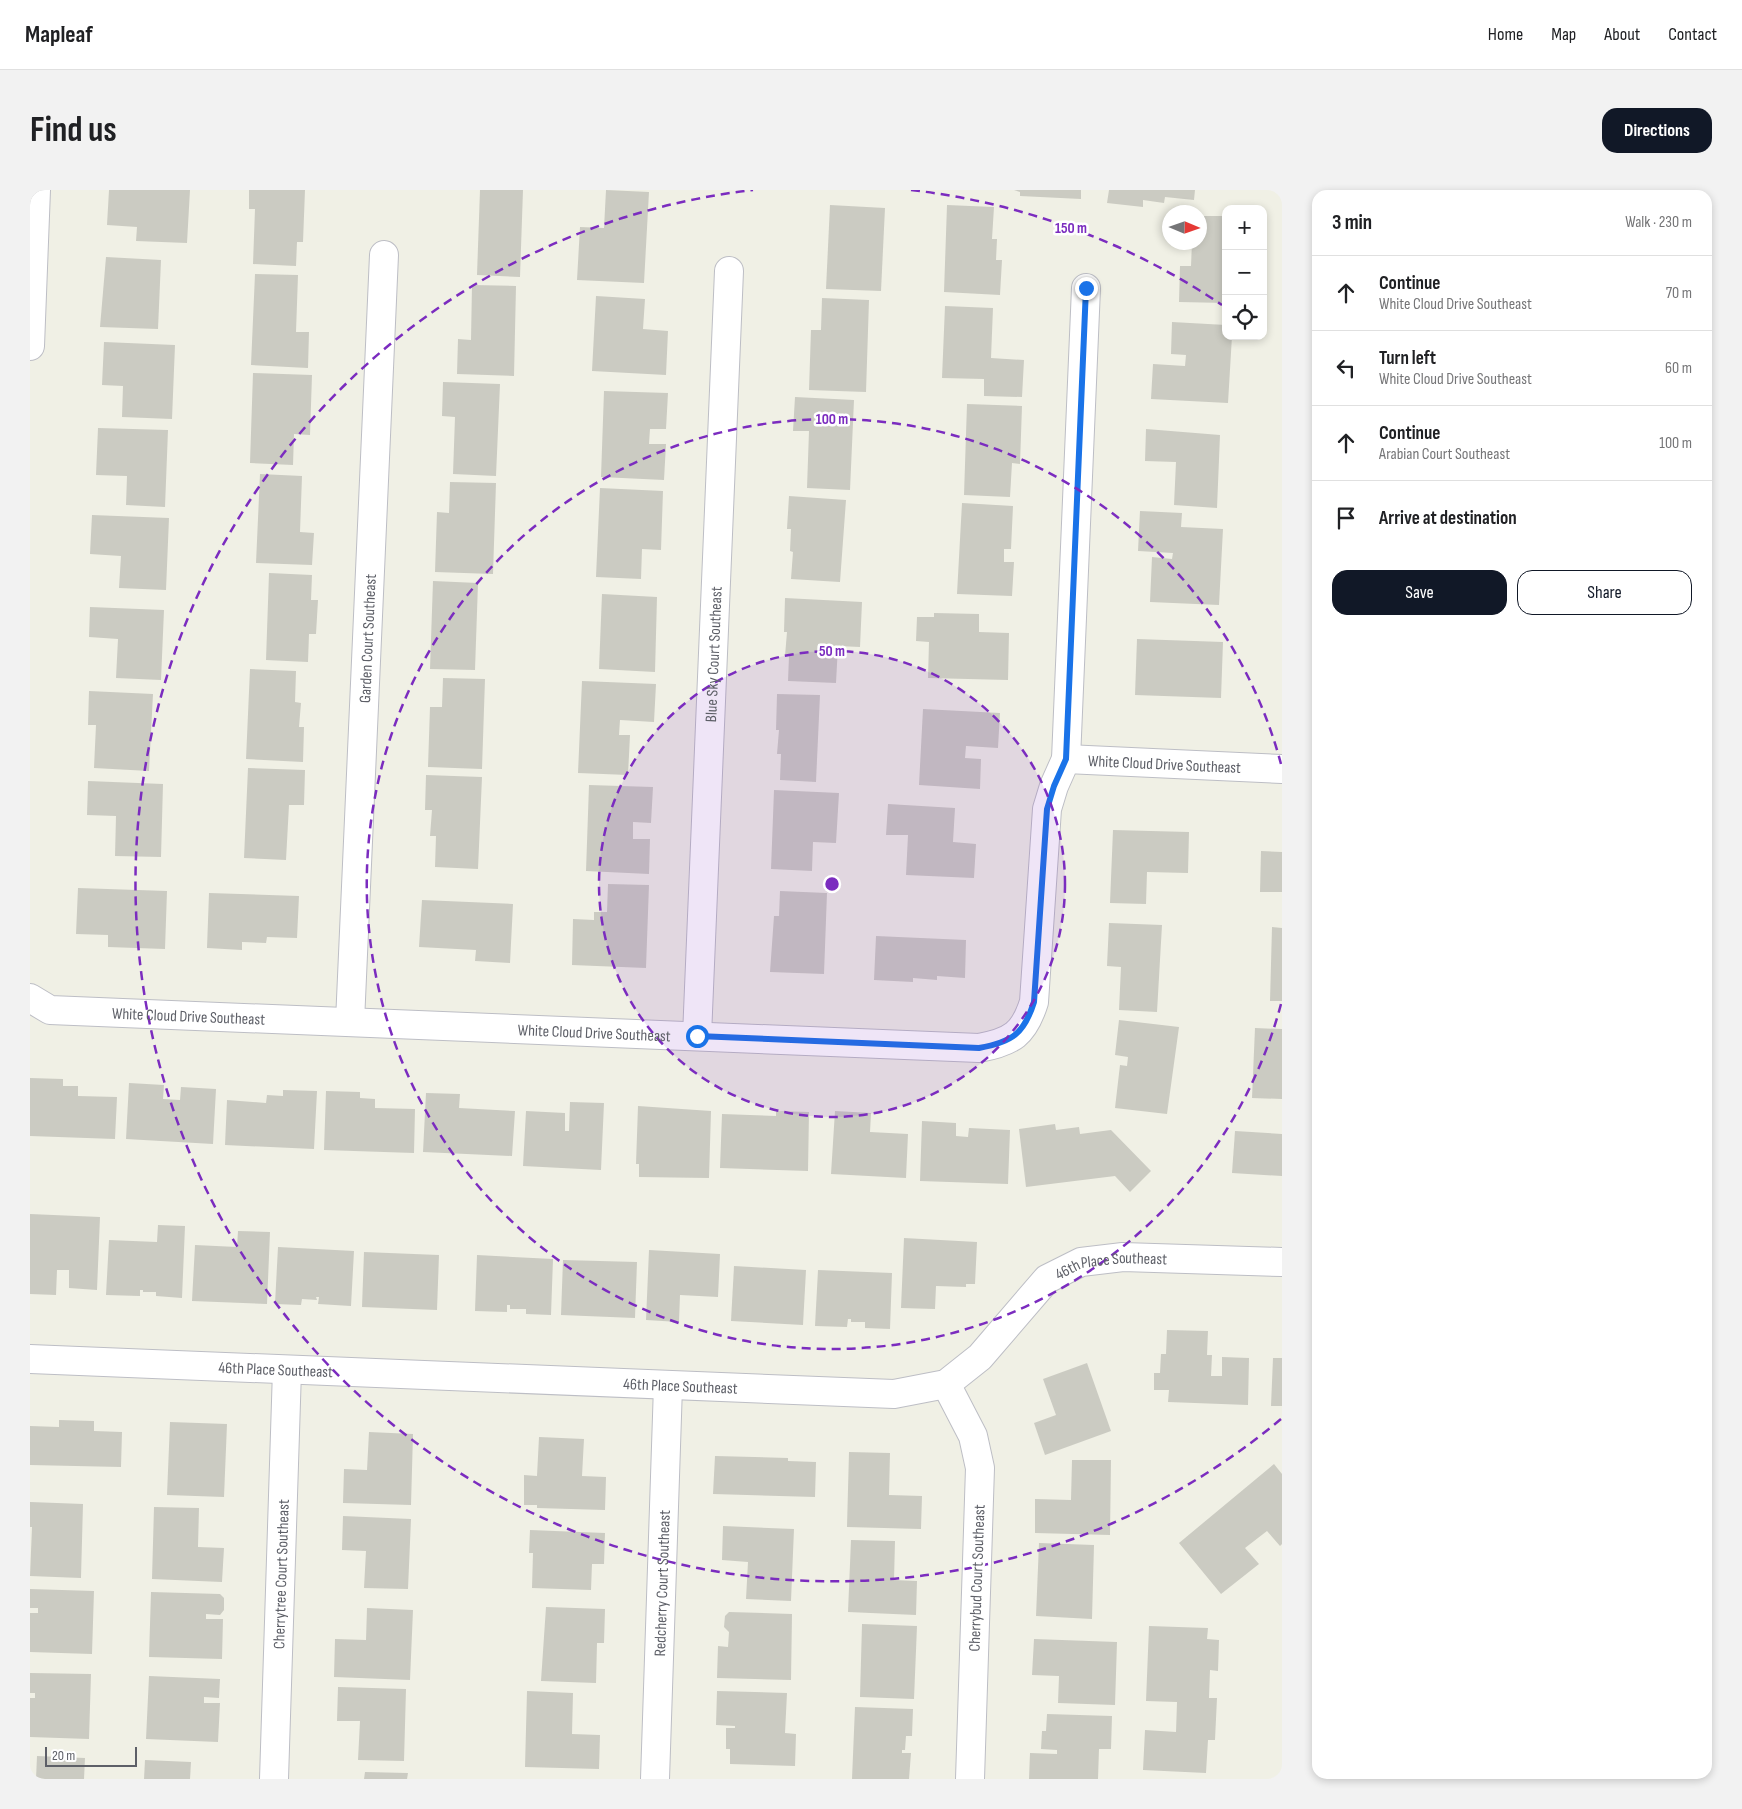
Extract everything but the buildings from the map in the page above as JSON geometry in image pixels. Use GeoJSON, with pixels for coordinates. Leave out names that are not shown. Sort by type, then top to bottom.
{"type":"FeatureCollection","features":[{"type":"Feature","properties":{"kind":"street"},"geometry":{"type":"LineString","coordinates":[[30,346],[32,244],[36,190]]}},
{"type":"Feature","properties":{"kind":"street","name":"Garden Court Southeast"},"geometry":{"type":"LineString","coordinates":[[350,1022],[384,255]]}},
{"type":"Feature","properties":{"kind":"street","name":"Blue Sky Court Southeast"},"geometry":{"type":"LineString","coordinates":[[697,1036],[729,271]]}},
{"type":"Feature","properties":{"kind":"street"},"geometry":{"type":"LineString","coordinates":[[1066,759],[1086,288]]}},
{"type":"Feature","properties":{"kind":"street","name":"White Cloud Drive Southeast"},"geometry":{"type":"LineString","coordinates":[[30,998],[50,1010],[979,1048],[1000,1044],[1015,1036],[1027,1023],[1034,1002],[1047,809],[1054,786],[1066,759],[1282,769]]}},
{"type":"Feature","properties":{"kind":"street","name":"46th Place Southeast"},"geometry":{"type":"LineString","coordinates":[[30,1359],[894,1394],[946,1384],[980,1357],[1047,1280],[1082,1262],[1122,1257],[1282,1262]]}},
{"type":"Feature","properties":{"kind":"street","name":"Cherrytree Court Southeast"},"geometry":{"type":"LineString","coordinates":[[274,1779],[287,1370]]}},
{"type":"Feature","properties":{"kind":"street","name":"Cherrybud Court Southeast"},"geometry":{"type":"LineString","coordinates":[[946,1384],[973,1436],[980,1468],[970,1779]]}},
{"type":"Feature","properties":{"kind":"street","name":"Redcherry Court Southeast"},"geometry":{"type":"LineString","coordinates":[[655,1779],[668,1386]]}},
{"type":"Feature","properties":{"kind":"route"},"geometry":{"type":"LineString","coordinates":[[697,1036],[979,1048],[1000,1044],[1015,1036],[1027,1023],[1034,1002],[1047,809],[1054,786],[1066,759],[1086,288]]}}]}
